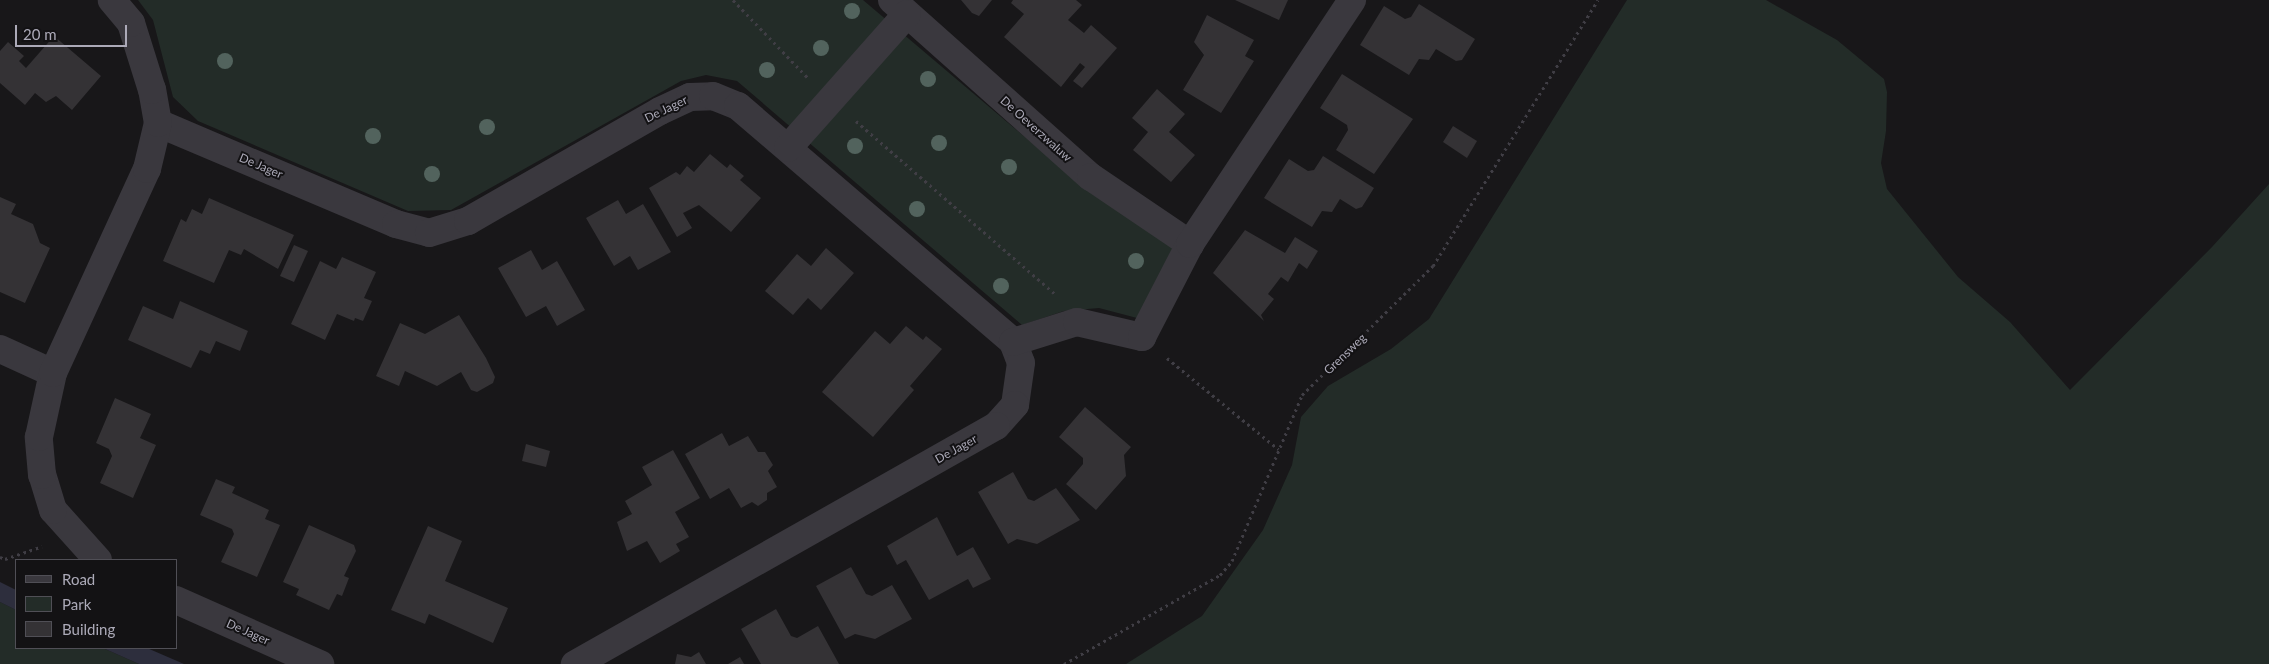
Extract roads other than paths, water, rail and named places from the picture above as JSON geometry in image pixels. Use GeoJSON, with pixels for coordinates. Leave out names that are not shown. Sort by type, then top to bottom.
{"type":"FeatureCollection","features":[{"type":"Feature","properties":{"kind":"street"},"geometry":{"type":"LineString","coordinates":[[97,559],[72,535],[52,510],[42,475],[39,437],[53,373],[148,169],[158,123],[152,90],[132,23],[112,0]]}},
{"type":"Feature","properties":{"kind":"street"},"geometry":{"type":"LineString","coordinates":[[1012,342],[1077,322],[1142,337],[1190,244],[1352,0]]}},
{"type":"Feature","properties":{"kind":"street"},"geometry":{"type":"LineString","coordinates":[[788,148],[830,99],[899,7]]}},
{"type":"Feature","properties":{"kind":"street","name":"De Oeverzwaluw"},"geometry":{"type":"LineString","coordinates":[[899,7],[1091,178],[1190,244]]}},
{"type":"Feature","properties":{"kind":"street","name":"De Jager"},"geometry":{"type":"LineString","coordinates":[[158,123],[396,224],[429,234],[468,222],[660,111],[690,97],[713,96],[738,106],[1012,342],[1021,363],[1017,397],[1015,405],[996,426],[575,664]]}},
{"type":"Feature","properties":{"kind":"street"},"geometry":{"type":"LineString","coordinates":[[0,349],[53,373]]}},
{"type":"Feature","properties":{"kind":"street","name":"De Jager"},"geometry":{"type":"LineString","coordinates":[[178,601],[320,664]]}},
{"type":"Feature","properties":{"kind":"water"},"geometry":{"type":"Polygon","coordinates":[[[0,582],[15,590],[15,610],[0,602],[0,582]]]}},
{"type":"Feature","properties":{"kind":"water"},"geometry":{"type":"Polygon","coordinates":[[[105,649],[149,649],[184,664],[139,664],[105,649]]]}}]}
